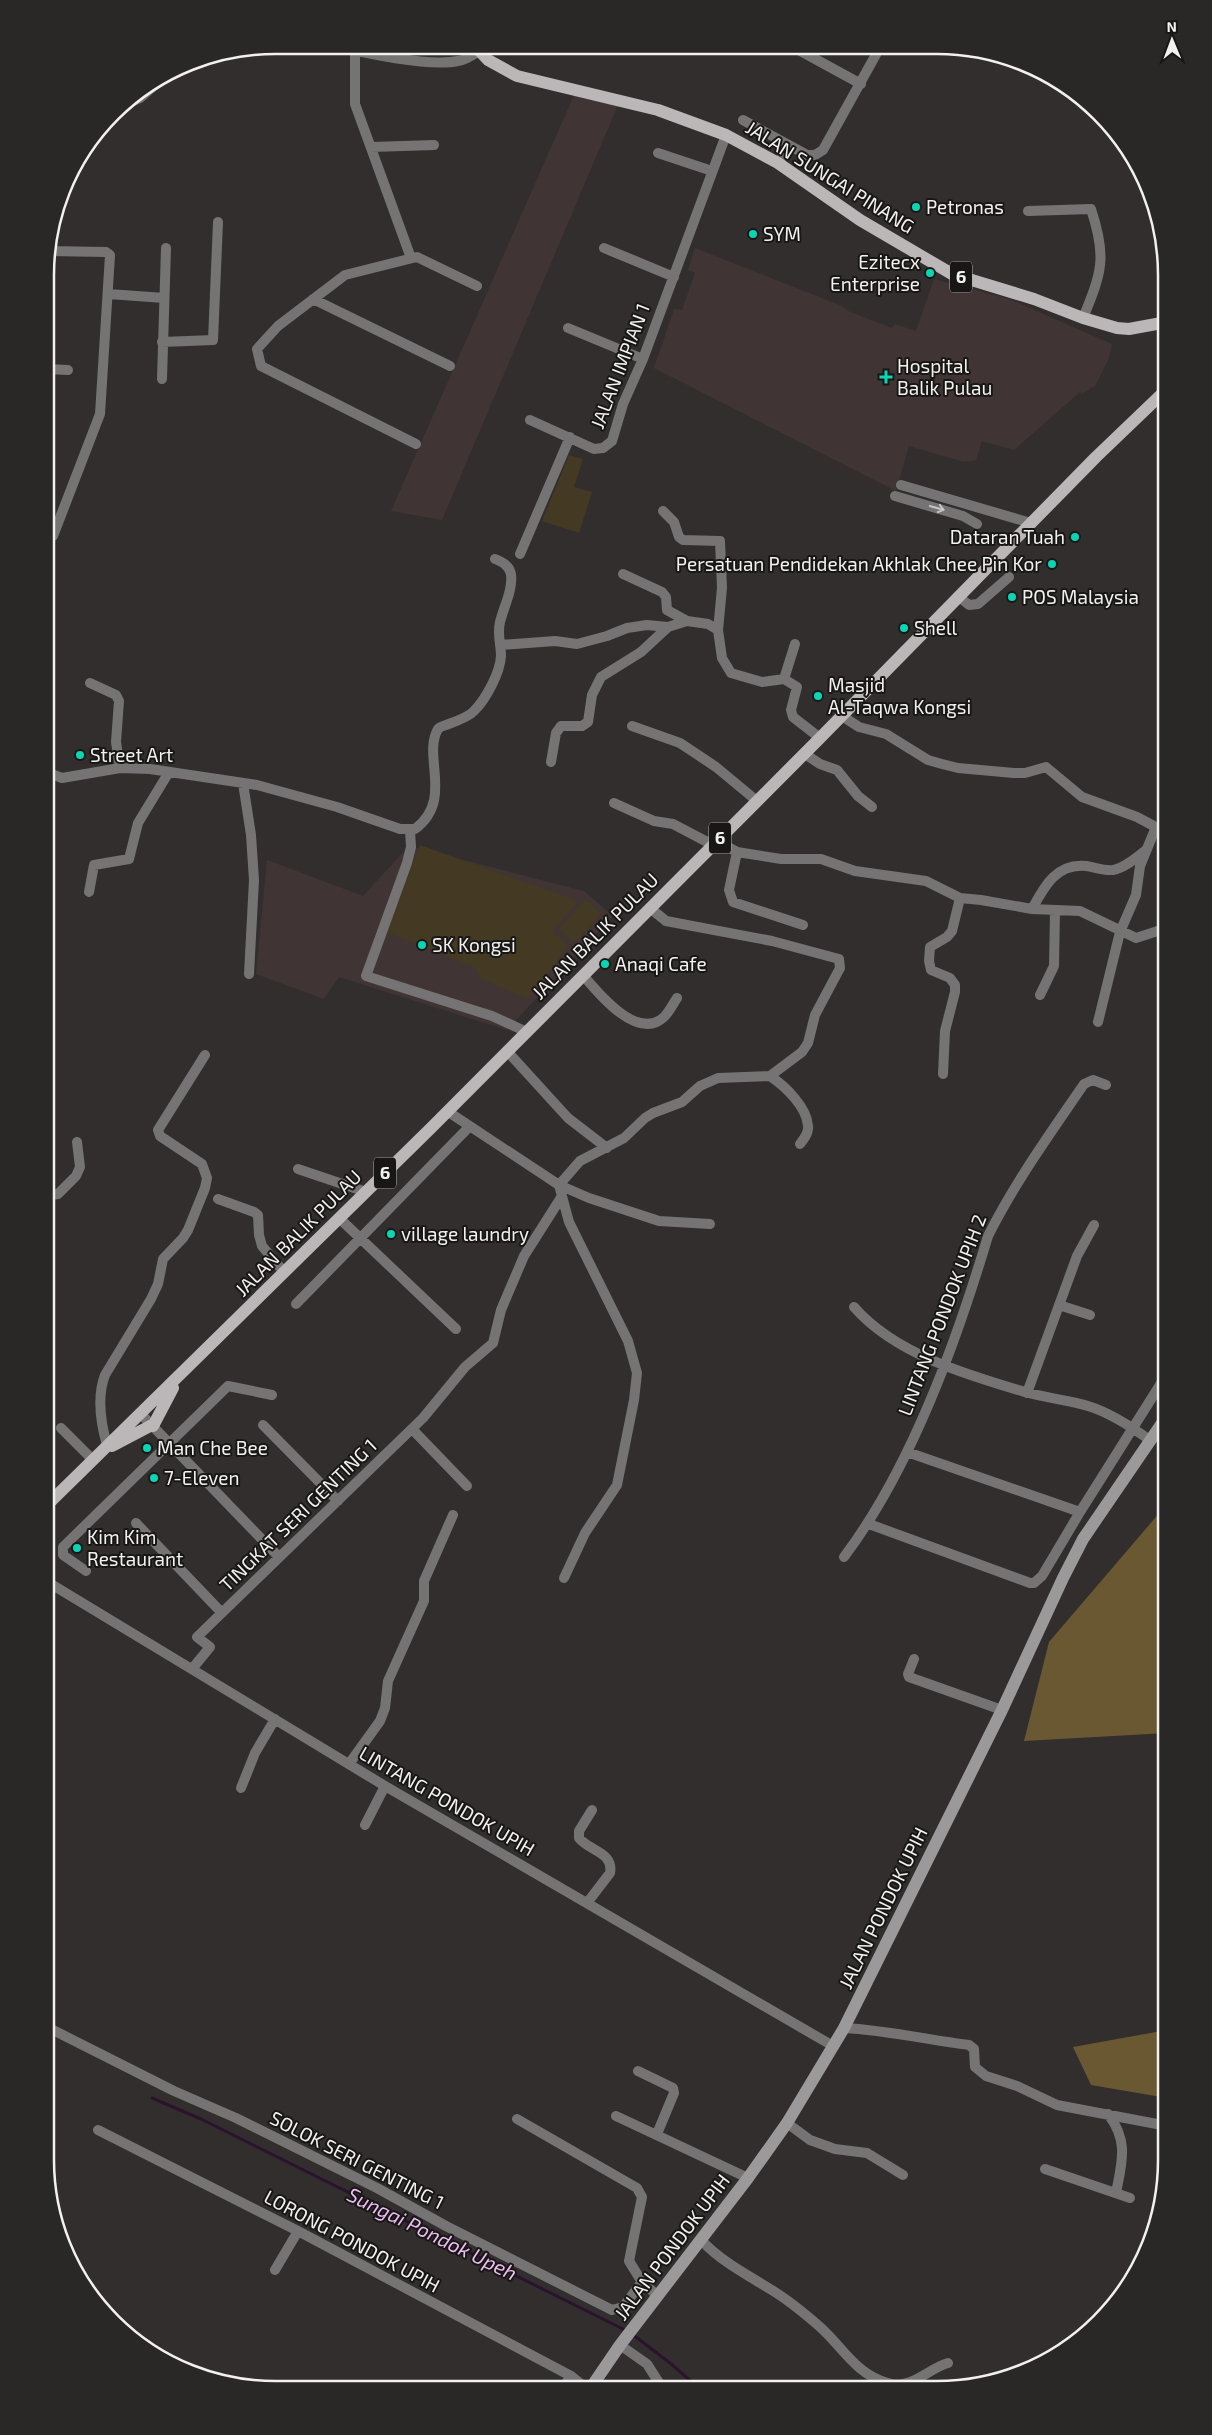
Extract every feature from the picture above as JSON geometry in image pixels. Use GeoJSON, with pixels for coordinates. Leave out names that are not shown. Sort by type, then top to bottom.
{"type":"FeatureCollection","features":[{"type":"Feature","properties":{"kind":"main road","name":"JALAN SUNGAI PINANG"},"geometry":{"type":"LineString","coordinates":[[483,54],[497,66],[517,76],[658,110],[726,135],[778,163],[860,220],[952,274],[1034,298],[1084,318],[1117,328],[1158,323]]}},
{"type":"Feature","properties":{"kind":"main road","name":"JALAN BALIK PULAU"},"geometry":{"type":"LineString","coordinates":[[54,1498],[366,1192],[805,754],[958,596],[1158,397]]}},
{"type":"Feature","properties":{"kind":"main road"},"geometry":{"type":"LineString","coordinates":[[99,1453],[153,1425],[159,1411],[183,1372]]}},
{"type":"Feature","properties":{"kind":"main road","name":"JALAN PONDOK UPIH"},"geometry":{"type":"LineString","coordinates":[[594,2381],[702,2241],[787,2123],[844,2028],[1002,1710],[1083,1539],[1158,1430]]}},
{"type":"Feature","properties":{"kind":"street"},"geometry":{"type":"LineString","coordinates":[[355,54],[355,104],[411,258]]}},
{"type":"Feature","properties":{"kind":"street"},"geometry":{"type":"LineString","coordinates":[[373,54],[450,62],[468,58],[472,54]]}},
{"type":"Feature","properties":{"kind":"street"},"geometry":{"type":"LineString","coordinates":[[806,54],[861,84]]}},
{"type":"Feature","properties":{"kind":"street"},"geometry":{"type":"LineString","coordinates":[[743,120],[807,155],[815,155],[823,150],[876,54]]}},
{"type":"Feature","properties":{"kind":"street","name":"JALAN IMPIAN 1"},"geometry":{"type":"LineString","coordinates":[[530,420],[594,449],[603,448],[612,441],[623,404],[643,359],[726,135]]}},
{"type":"Feature","properties":{"kind":"street"},"geometry":{"type":"LineString","coordinates":[[371,147],[434,145]]}},
{"type":"Feature","properties":{"kind":"street"},"geometry":{"type":"LineString","coordinates":[[778,163],[789,145]]}},
{"type":"Feature","properties":{"kind":"street"},"geometry":{"type":"LineString","coordinates":[[658,153],[712,171]]}},
{"type":"Feature","properties":{"kind":"street"},"geometry":{"type":"LineString","coordinates":[[1028,210],[1091,209],[1102,245],[1101,266],[1099,278],[1084,318]]}},
{"type":"Feature","properties":{"kind":"street"},"geometry":{"type":"LineString","coordinates":[[162,342],[213,340],[218,222]]}},
{"type":"Feature","properties":{"kind":"street"},"geometry":{"type":"LineString","coordinates":[[162,379],[166,248]]}},
{"type":"Feature","properties":{"kind":"street"},"geometry":{"type":"LineString","coordinates":[[604,248],[674,276]]}},
{"type":"Feature","properties":{"kind":"street"},"geometry":{"type":"LineString","coordinates":[[54,536],[100,414],[109,294],[108,253],[55,251]]}},
{"type":"Feature","properties":{"kind":"street"},"geometry":{"type":"LineString","coordinates":[[416,444],[261,366],[258,355],[259,345],[313,299],[345,275],[417,257],[477,286]]}},
{"type":"Feature","properties":{"kind":"street"},"geometry":{"type":"LineString","coordinates":[[109,294],[164,298]]}},
{"type":"Feature","properties":{"kind":"street"},"geometry":{"type":"LineString","coordinates":[[313,299],[450,366]]}},
{"type":"Feature","properties":{"kind":"street"},"geometry":{"type":"LineString","coordinates":[[568,328],[643,359]]}},
{"type":"Feature","properties":{"kind":"street"},"geometry":{"type":"LineString","coordinates":[[54,369],[68,370]]}},
{"type":"Feature","properties":{"kind":"street"},"geometry":{"type":"LineString","coordinates":[[520,554],[570,437]]}},
{"type":"Feature","properties":{"kind":"street"},"geometry":{"type":"LineString","coordinates":[[901,485],[1031,523]]}},
{"type":"Feature","properties":{"kind":"street"},"geometry":{"type":"LineString","coordinates":[[895,496],[963,516],[978,524]]}},
{"type":"Feature","properties":{"kind":"street"},"geometry":{"type":"LineString","coordinates":[[663,511],[674,522],[679,537],[683,540],[720,541],[722,588],[718,630],[722,658],[731,673],[762,682],[784,679],[797,687],[791,710],[792,717],[820,738]]}},
{"type":"Feature","properties":{"kind":"street"},"geometry":{"type":"LineString","coordinates":[[54,775],[62,778],[120,768],[168,772],[244,783],[282,790],[410,830],[420,825],[427,816],[434,798],[437,780],[434,744],[437,729],[440,726],[459,722],[475,710],[498,670],[500,623],[509,592],[511,575],[507,566],[495,559]]}},
{"type":"Feature","properties":{"kind":"street"},"geometry":{"type":"LineString","coordinates":[[623,574],[662,592],[666,597],[667,610],[687,621],[708,624],[718,630]]}},
{"type":"Feature","properties":{"kind":"street"},"geometry":{"type":"LineString","coordinates":[[958,596],[969,604],[978,604],[1009,577]]}},
{"type":"Feature","properties":{"kind":"street"},"geometry":{"type":"LineString","coordinates":[[500,645],[554,641],[577,644],[632,627],[647,625],[668,627],[687,621]]}},
{"type":"Feature","properties":{"kind":"street"},"geometry":{"type":"LineString","coordinates":[[551,762],[556,733],[561,726],[582,726],[588,722],[592,695],[602,677],[641,652],[668,627]]}},
{"type":"Feature","properties":{"kind":"street"},"geometry":{"type":"LineString","coordinates":[[784,679],[795,644]]}},
{"type":"Feature","properties":{"kind":"street"},"geometry":{"type":"LineString","coordinates":[[90,683],[116,695],[119,701],[116,742],[120,768]]}},
{"type":"Feature","properties":{"kind":"street"},"geometry":{"type":"LineString","coordinates":[[842,716],[859,727],[886,734],[928,760],[958,768],[1025,773],[1046,767],[1082,797],[1137,817],[1158,828]]}},
{"type":"Feature","properties":{"kind":"street"},"geometry":{"type":"LineString","coordinates":[[632,726],[680,743],[716,767],[757,801]]}},
{"type":"Feature","properties":{"kind":"street"},"geometry":{"type":"LineString","coordinates":[[805,754],[820,764],[842,774],[858,796],[872,807]]}},
{"type":"Feature","properties":{"kind":"street"},"geometry":{"type":"LineString","coordinates":[[89,892],[94,865],[129,859],[138,823],[168,772]]}},
{"type":"Feature","properties":{"kind":"street"},"geometry":{"type":"LineString","coordinates":[[244,783],[251,835],[254,880],[249,974]]}},
{"type":"Feature","properties":{"kind":"street"},"geometry":{"type":"LineString","coordinates":[[614,803],[654,821],[673,824],[737,852],[781,859],[821,859],[856,871],[920,879],[960,898],[1032,909],[1080,911],[1120,932],[1136,938],[1158,931]]}},
{"type":"Feature","properties":{"kind":"street"},"geometry":{"type":"LineString","coordinates":[[410,830],[411,847],[407,863],[366,976],[492,1016],[526,1032]]}},
{"type":"Feature","properties":{"kind":"street"},"geometry":{"type":"LineString","coordinates":[[1032,909],[1045,887],[1059,871],[1083,866],[1112,870],[1124,866],[1147,849],[1158,835]]}},
{"type":"Feature","properties":{"kind":"street"},"geometry":{"type":"LineString","coordinates":[[1098,1022],[1120,932],[1136,895],[1140,866],[1147,849]]}},
{"type":"Feature","properties":{"kind":"street"},"geometry":{"type":"LineString","coordinates":[[737,852],[729,890],[733,902],[803,925]]}},
{"type":"Feature","properties":{"kind":"street"},"geometry":{"type":"LineString","coordinates":[[943,1074],[944,1038],[955,988],[950,978],[931,970],[929,953],[930,947],[947,937],[952,931],[960,898]]}},
{"type":"Feature","properties":{"kind":"street"},"geometry":{"type":"LineString","coordinates":[[559,1185],[580,1161],[624,1138],[653,1112],[682,1102],[700,1086],[718,1078],[770,1076],[805,1048],[811,1023],[840,968],[840,959],[772,941],[666,921],[650,908]]}},
{"type":"Feature","properties":{"kind":"street"},"geometry":{"type":"LineString","coordinates":[[1040,995],[1054,966],[1054,911]]}},
{"type":"Feature","properties":{"kind":"street"},"geometry":{"type":"LineString","coordinates":[[583,975],[618,1012],[641,1024],[653,1023],[664,1017],[677,998]]}},
{"type":"Feature","properties":{"kind":"street"},"geometry":{"type":"LineString","coordinates":[[507,1051],[568,1118],[607,1148]]}},
{"type":"Feature","properties":{"kind":"street"},"geometry":{"type":"LineString","coordinates":[[61,1428],[99,1453],[102,1383],[105,1375],[151,1299],[158,1284],[163,1259],[184,1238],[205,1188],[207,1178],[202,1164],[177,1149],[158,1133],[161,1123],[205,1055]]}},
{"type":"Feature","properties":{"kind":"street"},"geometry":{"type":"LineString","coordinates":[[770,1076],[786,1088],[795,1099],[806,1120],[808,1131],[800,1144]]}},
{"type":"Feature","properties":{"kind":"street","name":"LINTANG PONDOK UPIH 2"},"geometry":{"type":"LineString","coordinates":[[844,1557],[869,1524],[907,1452],[944,1364],[988,1236],[1011,1194],[1084,1084],[1094,1080],[1106,1085]]}},
{"type":"Feature","properties":{"kind":"street"},"geometry":{"type":"LineString","coordinates":[[447,1111],[469,1128],[559,1185],[589,1198],[658,1221],[710,1224]]}},
{"type":"Feature","properties":{"kind":"street"},"geometry":{"type":"LineString","coordinates":[[296,1304],[469,1128]]}},
{"type":"Feature","properties":{"kind":"street"},"geometry":{"type":"LineString","coordinates":[[54,1195],[58,1194],[76,1176],[80,1167],[77,1142]]}},
{"type":"Feature","properties":{"kind":"street"},"geometry":{"type":"LineString","coordinates":[[298,1169],[366,1192]]}},
{"type":"Feature","properties":{"kind":"street"},"geometry":{"type":"LineString","coordinates":[[559,1185],[569,1222],[628,1341],[636,1373],[634,1400],[617,1485],[585,1533],[564,1578]]}},
{"type":"Feature","properties":{"kind":"street","name":"TINGKAT SERI GENTING 1"},"geometry":{"type":"LineString","coordinates":[[192,1669],[210,1646],[197,1637],[412,1429],[465,1367],[493,1342],[501,1310],[524,1256],[562,1196]]}},
{"type":"Feature","properties":{"kind":"street"},"geometry":{"type":"LineString","coordinates":[[218,1199],[258,1215],[259,1235],[262,1246],[284,1272]]}},
{"type":"Feature","properties":{"kind":"street"},"geometry":{"type":"LineString","coordinates":[[339,1218],[456,1329]]}},
{"type":"Feature","properties":{"kind":"street"},"geometry":{"type":"LineString","coordinates":[[1026,1393],[1077,1256],[1094,1225]]}},
{"type":"Feature","properties":{"kind":"street"},"geometry":{"type":"LineString","coordinates":[[1059,1305],[1090,1315]]}},
{"type":"Feature","properties":{"kind":"street"},"geometry":{"type":"LineString","coordinates":[[854,1307],[882,1332],[944,1364],[1026,1393],[1087,1406],[1134,1428],[1151,1441]]}},
{"type":"Feature","properties":{"kind":"street"},"geometry":{"type":"LineString","coordinates":[[86,1571],[63,1554],[63,1547],[228,1386],[272,1395]]}},
{"type":"Feature","properties":{"kind":"street"},"geometry":{"type":"LineString","coordinates":[[869,1524],[1034,1583],[1042,1576],[1158,1387]]}},
{"type":"Feature","properties":{"kind":"street"},"geometry":{"type":"LineString","coordinates":[[140,1413],[279,1557]]}},
{"type":"Feature","properties":{"kind":"street"},"geometry":{"type":"LineString","coordinates":[[264,1425],[338,1501]]}},
{"type":"Feature","properties":{"kind":"street"},"geometry":{"type":"LineString","coordinates":[[412,1429],[467,1486]]}},
{"type":"Feature","properties":{"kind":"street"},"geometry":{"type":"LineString","coordinates":[[907,1452],[1080,1512]]}},
{"type":"Feature","properties":{"kind":"street"},"geometry":{"type":"LineString","coordinates":[[349,1764],[380,1721],[385,1708],[388,1682],[424,1601],[424,1581],[453,1515]]}},
{"type":"Feature","properties":{"kind":"street"},"geometry":{"type":"LineString","coordinates":[[136,1523],[222,1613]]}},
{"type":"Feature","properties":{"kind":"street","name":"LINTANG PONDOK UPIH"},"geometry":{"type":"LineString","coordinates":[[54,1586],[385,1786],[833,2046]]}},
{"type":"Feature","properties":{"kind":"street"},"geometry":{"type":"LineString","coordinates":[[914,1659],[908,1674],[909,1677],[1002,1710]]}},
{"type":"Feature","properties":{"kind":"street"},"geometry":{"type":"LineString","coordinates":[[241,1788],[255,1753],[274,1719]]}},
{"type":"Feature","properties":{"kind":"street"},"geometry":{"type":"LineString","coordinates":[[365,1826],[385,1786]]}},
{"type":"Feature","properties":{"kind":"street"},"geometry":{"type":"LineString","coordinates":[[587,1903],[610,1873],[611,1868],[605,1855],[579,1838],[579,1831],[592,1810]]}},
{"type":"Feature","properties":{"kind":"street"},"geometry":{"type":"LineString","coordinates":[[844,2028],[882,2031],[969,2045],[974,2049],[975,2067],[986,2076],[1017,2086],[1057,2105],[1158,2125]]}},
{"type":"Feature","properties":{"kind":"street","name":"SOLOK SERI GENTING 1"},"geometry":{"type":"LineString","coordinates":[[54,2031],[174,2091],[236,2118],[377,2188],[446,2226],[612,2310],[623,2307],[642,2282]]}},
{"type":"Feature","properties":{"kind":"street"},"geometry":{"type":"LineString","coordinates":[[638,2071],[673,2088],[674,2093],[657,2134]]}},
{"type":"Feature","properties":{"kind":"street"},"geometry":{"type":"LineString","coordinates":[[1108,2114],[1120,2131],[1123,2148],[1116,2194]]}},
{"type":"Feature","properties":{"kind":"street"},"geometry":{"type":"LineString","coordinates":[[616,2116],[748,2178]]}},
{"type":"Feature","properties":{"kind":"street"},"geometry":{"type":"LineString","coordinates":[[517,2119],[637,2188],[642,2197],[629,2261],[642,2282],[658,2296]]}},
{"type":"Feature","properties":{"kind":"street"},"geometry":{"type":"LineString","coordinates":[[787,2123],[810,2140],[835,2149],[867,2153],[903,2175]]}},
{"type":"Feature","properties":{"kind":"street","name":"LORONG PONDOK UPIH"},"geometry":{"type":"LineString","coordinates":[[98,2130],[298,2231],[578,2381]]}},
{"type":"Feature","properties":{"kind":"street"},"geometry":{"type":"LineString","coordinates":[[1045,2168],[1130,2198]]}},
{"type":"Feature","properties":{"kind":"street"},"geometry":{"type":"LineString","coordinates":[[275,2270],[298,2231]]}},
{"type":"Feature","properties":{"kind":"street"},"geometry":{"type":"LineString","coordinates":[[702,2241],[726,2263],[778,2294],[819,2326],[858,2368],[882,2381]]}},
{"type":"Feature","properties":{"kind":"street"},"geometry":{"type":"LineString","coordinates":[[627,2337],[658,2381]]}},
{"type":"Feature","properties":{"kind":"street"},"geometry":{"type":"LineString","coordinates":[[912,2381],[921,2378],[948,2362]]}},
{"type":"Feature","properties":{"kind":"street"},"geometry":{"type":"LineString","coordinates":[[568,2381],[571,2376]]}},
{"type":"Feature","properties":{"kind":"shaded area"},"geometry":{"type":"Polygon","coordinates":[[[574,95],[618,105],[442,520],[391,511],[574,95]]]}},
{"type":"Feature","properties":{"kind":"shaded area","name":"Hospital Balik Pulau"},"geometry":{"type":"Polygon","coordinates":[[[695,248],[842,306],[848,311],[892,328],[895,324],[916,331],[934,279],[1009,299],[1112,344],[1109,358],[1095,386],[1083,393],[1080,392],[1014,450],[982,441],[976,460],[964,462],[909,446],[896,491],[654,368],[674,309],[682,310],[695,273],[688,270],[695,248]]]}},
{"type":"Feature","properties":{"kind":"shaded area"},"geometry":{"type":"Polygon","coordinates":[[[569,455],[583,459],[574,487],[592,492],[579,533],[542,521],[569,455]]]}},
{"type":"Feature","properties":{"kind":"shaded area"},"geometry":{"type":"Polygon","coordinates":[[[420,845],[578,901],[553,931],[568,946],[528,999],[481,979],[474,967],[387,932],[420,845]]]}},
{"type":"Feature","properties":{"kind":"shaded area","name":"SK Kongsi"},"geometry":{"type":"Polygon","coordinates":[[[409,846],[584,891],[613,916],[507,1030],[339,977],[324,999],[256,974],[267,860],[363,896],[409,846]]]}},
{"type":"Feature","properties":{"kind":"shaded area"},"geometry":{"type":"Polygon","coordinates":[[[586,899],[601,914],[574,943],[559,929],[586,899]]]}},
{"type":"Feature","properties":{"kind":"shaded area"},"geometry":{"type":"Polygon","coordinates":[[[1158,1515],[1158,1734],[1024,1741],[1049,1642],[1158,1515]]]}},
{"type":"Feature","properties":{"kind":"shaded area"},"geometry":{"type":"Polygon","coordinates":[[[1158,2032],[1158,2096],[1091,2085],[1073,2047],[1158,2032]]]}},
{"type":"Feature","properties":{"kind":"waterway","name":"Sungai Pondok Upeh"},"geometry":{"type":"LineString","coordinates":[[152,2098],[201,2119],[627,2331]]}},
{"type":"Feature","properties":{"kind":"waterway","name":"Sungai Pondok Upeh"},"geometry":{"type":"LineString","coordinates":[[632,2334],[691,2381]]}},
{"type":"Feature","properties":{"kind":"place","name":"Petronas"},"geometry":{"type":"Point","coordinates":[916,207]}},
{"type":"Feature","properties":{"kind":"place","name":"SYM"},"geometry":{"type":"Point","coordinates":[753,234]}},
{"type":"Feature","properties":{"kind":"place","name":"Ezitecx Enterprise"},"geometry":{"type":"Point","coordinates":[930,273]}},
{"type":"Feature","properties":{"kind":"place","name":"Hospital Balik Pulau"},"geometry":{"type":"Point","coordinates":[886,377]}},
{"type":"Feature","properties":{"kind":"place","name":"Dataran Tuah"},"geometry":{"type":"Point","coordinates":[1075,537]}},
{"type":"Feature","properties":{"kind":"place","name":"Persatuan Pendidekan Akhlak Chee Pin Kor"},"geometry":{"type":"Point","coordinates":[1052,564]}},
{"type":"Feature","properties":{"kind":"place","name":"POS Malaysia"},"geometry":{"type":"Point","coordinates":[1012,597]}},
{"type":"Feature","properties":{"kind":"place","name":"Shell"},"geometry":{"type":"Point","coordinates":[904,628]}},
{"type":"Feature","properties":{"kind":"place","name":"Masjid Al-Taqwa Kongsi"},"geometry":{"type":"Point","coordinates":[818,696]}},
{"type":"Feature","properties":{"kind":"place","name":"Street Art"},"geometry":{"type":"Point","coordinates":[80,755]}},
{"type":"Feature","properties":{"kind":"place","name":"SK Kongsi"},"geometry":{"type":"Point","coordinates":[422,945]}},
{"type":"Feature","properties":{"kind":"place","name":"Anaqi Cafe"},"geometry":{"type":"Point","coordinates":[605,964]}},
{"type":"Feature","properties":{"kind":"place","name":"village laundry"},"geometry":{"type":"Point","coordinates":[391,1234]}},
{"type":"Feature","properties":{"kind":"place","name":"Man Che Bee"},"geometry":{"type":"Point","coordinates":[147,1448]}},
{"type":"Feature","properties":{"kind":"place","name":"7-Eleven"},"geometry":{"type":"Point","coordinates":[154,1478]}},
{"type":"Feature","properties":{"kind":"place","name":"Kim Kim Restaurant"},"geometry":{"type":"Point","coordinates":[77,1548]}}]}
